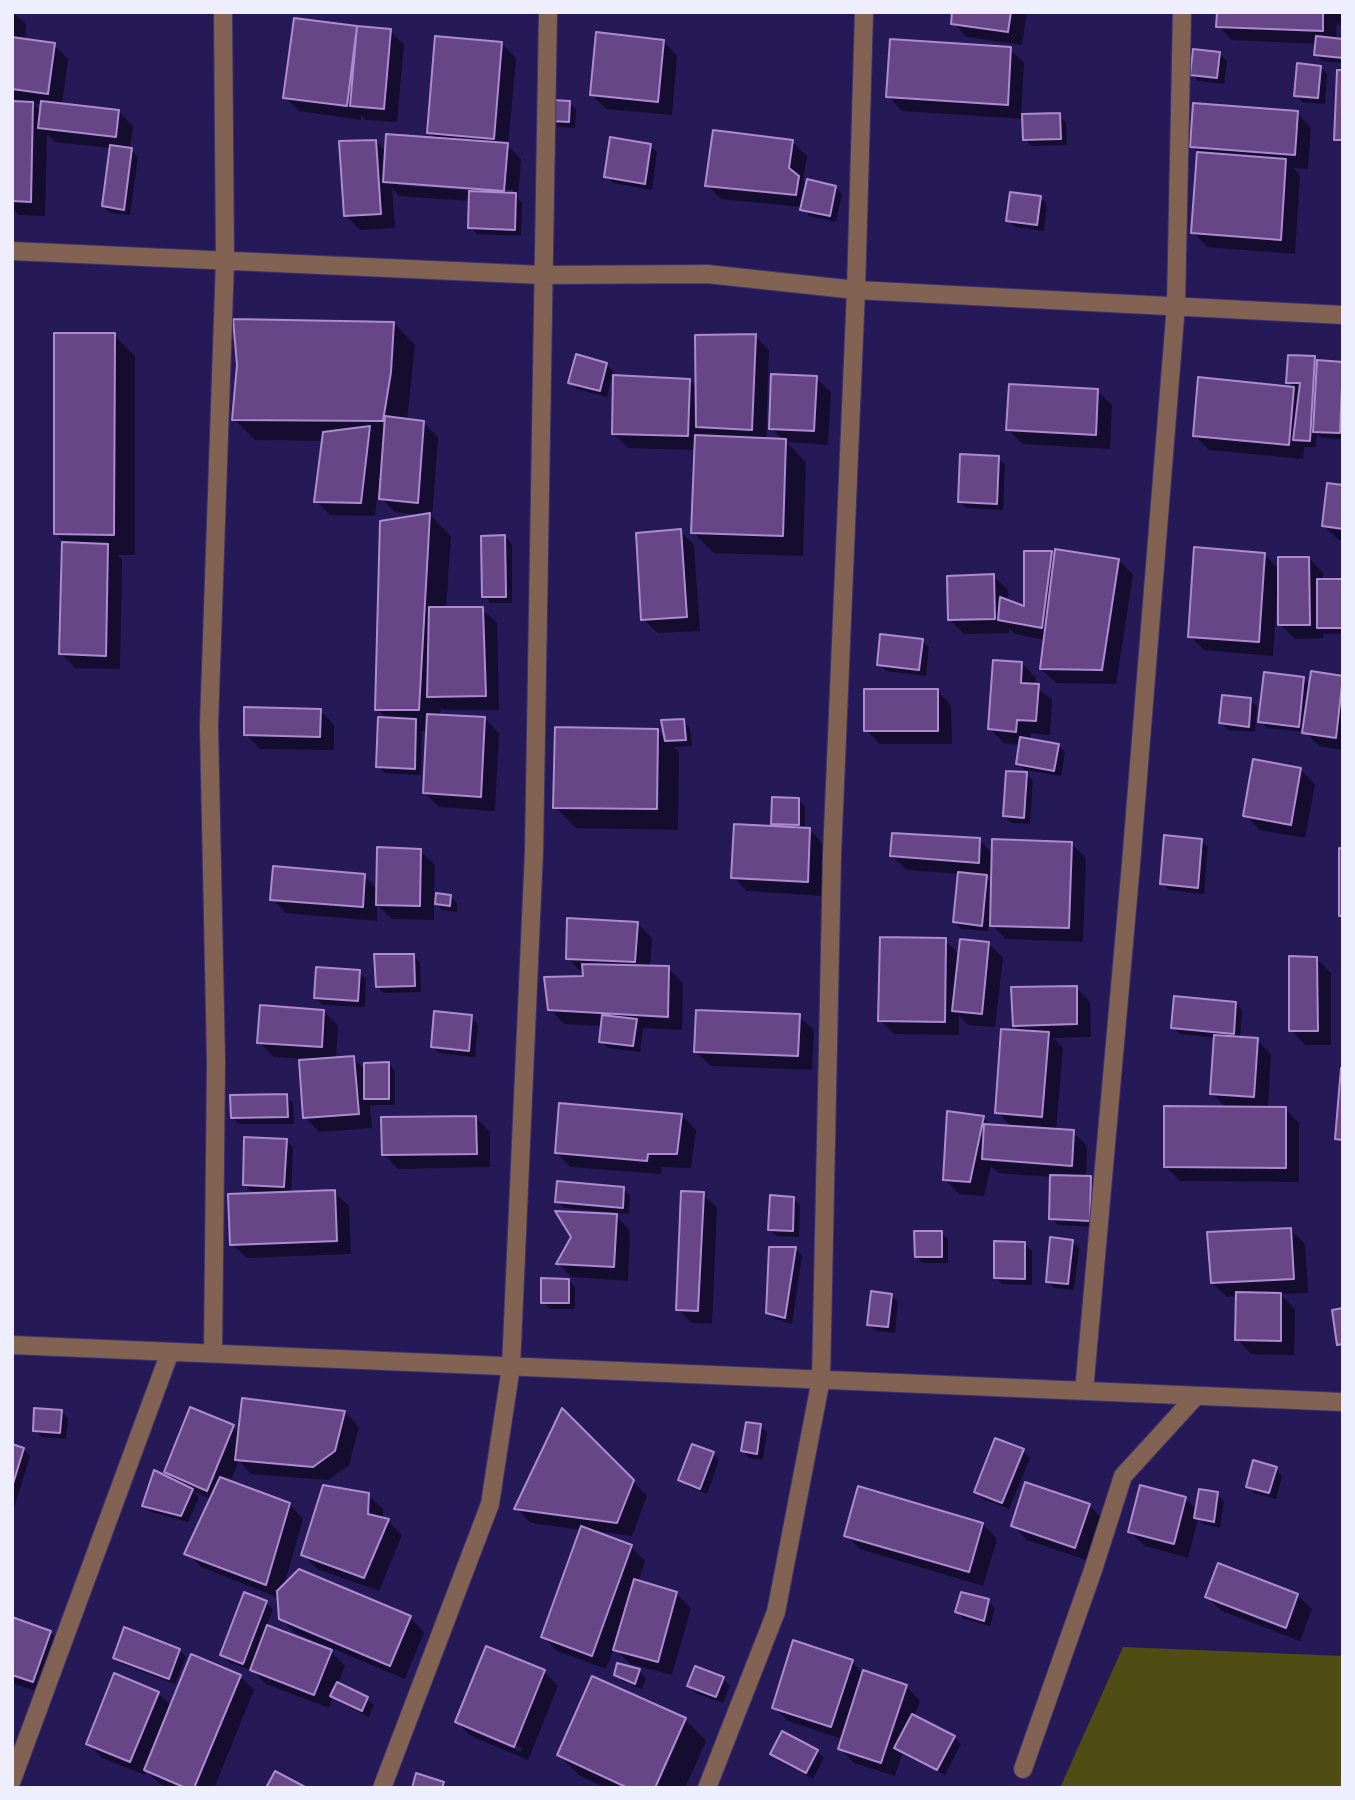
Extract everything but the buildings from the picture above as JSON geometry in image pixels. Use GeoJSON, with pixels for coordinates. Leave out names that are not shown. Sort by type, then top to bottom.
{"type":"FeatureCollection","features":[{"type":"Feature","properties":{"kind":"street"},"geometry":{"type":"LineString","coordinates":[[213,1354],[216,1061],[209,725],[225,261],[223,12]]}},
{"type":"Feature","properties":{"kind":"street"},"geometry":{"type":"LineString","coordinates":[[382,1788],[490,1504],[511,1367],[534,851],[548,12]]}},
{"type":"Feature","properties":{"kind":"street"},"geometry":{"type":"LineString","coordinates":[[707,1788],[776,1612],[821,1380],[832,855],[856,290],[864,12]]}},
{"type":"Feature","properties":{"kind":"street"},"geometry":{"type":"LineString","coordinates":[[1084,1391],[1132,850],[1176,305],[1182,12]]}},
{"type":"Feature","properties":{"kind":"street"},"geometry":{"type":"LineString","coordinates":[[12,251],[542,275],[708,274],[856,290],[1343,315]]}},
{"type":"Feature","properties":{"kind":"street"},"geometry":{"type":"LineString","coordinates":[[12,1346],[1343,1402]]}},
{"type":"Feature","properties":{"kind":"street"},"geometry":{"type":"LineString","coordinates":[[12,1780],[170,1352]]}},
{"type":"Feature","properties":{"kind":"street"},"geometry":{"type":"LineString","coordinates":[[1023,1769],[1123,1476],[1196,1396]]}},
{"type":"Feature","properties":{"kind":"shaded area"},"geometry":{"type":"Polygon","coordinates":[[[1123,1647],[1343,1656],[1343,1788],[1060,1788],[1123,1647]]]}}]}
